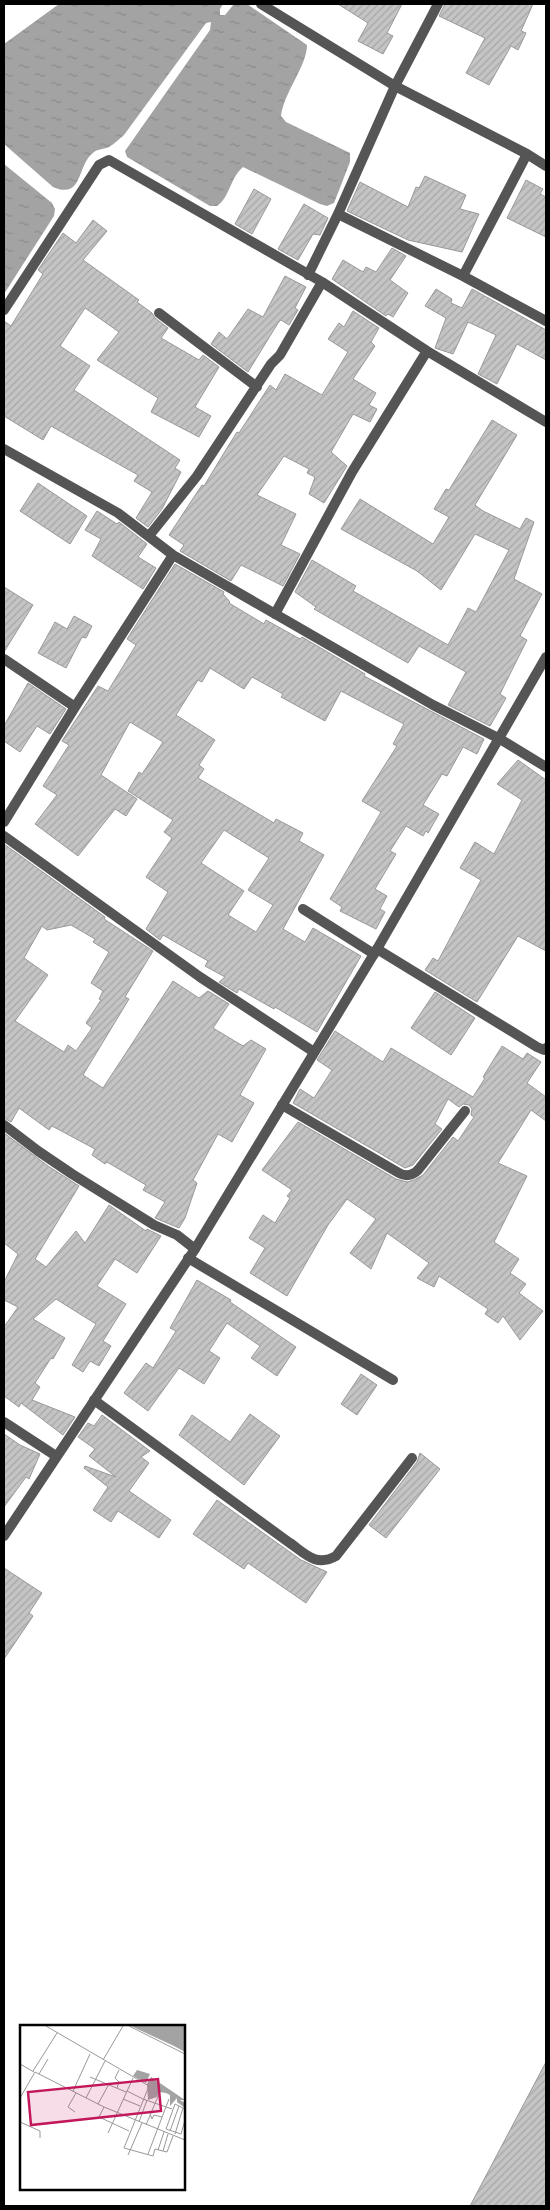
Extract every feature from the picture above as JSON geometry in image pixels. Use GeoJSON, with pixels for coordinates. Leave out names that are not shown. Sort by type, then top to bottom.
{"type":"FeatureCollection","features":[{"type":"Feature","properties":{"kind":"street"},"geometry":{"type":"LineString","coordinates":[[261,4],[395,86],[527,154],[546,166]]}},
{"type":"Feature","properties":{"kind":"street"},"geometry":{"type":"LineString","coordinates":[[308,275],[338,214],[395,86],[438,4]]}},
{"type":"Feature","properties":{"kind":"street"},"geometry":{"type":"LineString","coordinates":[[463,276],[527,154]]}},
{"type":"Feature","properties":{"kind":"street"},"geometry":{"type":"LineString","coordinates":[[4,310],[99,165],[109,160],[322,282],[427,351],[546,422]]}},
{"type":"Feature","properties":{"kind":"street"},"geometry":{"type":"LineString","coordinates":[[338,214],[463,276],[546,321]]}},
{"type":"Feature","properties":{"kind":"street"},"geometry":{"type":"LineString","coordinates":[[149,536],[197,476],[286,344],[322,282]]}},
{"type":"Feature","properties":{"kind":"street"},"geometry":{"type":"LineString","coordinates":[[159,313],[257,387]]}},
{"type":"Feature","properties":{"kind":"street"},"geometry":{"type":"LineString","coordinates":[[274,614],[352,472],[427,351]]}},
{"type":"Feature","properties":{"kind":"street"},"geometry":{"type":"LineString","coordinates":[[4,449],[118,513],[173,556],[433,705],[500,739],[546,767]]}},
{"type":"Feature","properties":{"kind":"street"},"geometry":{"type":"LineString","coordinates":[[4,822],[74,707],[173,556]]}},
{"type":"Feature","properties":{"kind":"street"},"geometry":{"type":"LineString","coordinates":[[4,1536],[195,1249],[375,952],[500,739],[546,656]]}},
{"type":"Feature","properties":{"kind":"street"},"geometry":{"type":"LineString","coordinates":[[4,659],[74,707]]}},
{"type":"Feature","properties":{"kind":"street"},"geometry":{"type":"LineString","coordinates":[[4,836],[200,976],[314,1052]]}},
{"type":"Feature","properties":{"kind":"street"},"geometry":{"type":"LineString","coordinates":[[303,909],[537,1048],[544,1050],[546,1048]]}},
{"type":"Feature","properties":{"kind":"street"},"geometry":{"type":"LineString","coordinates":[[282,1105],[399,1173],[408,1175],[414,1174],[418,1170],[465,1111]]}},
{"type":"Feature","properties":{"kind":"street"},"geometry":{"type":"LineString","coordinates":[[4,1125],[72,1174],[154,1225],[177,1235],[195,1249]]}},
{"type":"Feature","properties":{"kind":"street"},"geometry":{"type":"LineString","coordinates":[[188,1258],[394,1380]]}},
{"type":"Feature","properties":{"kind":"street"},"geometry":{"type":"LineString","coordinates":[[94,1400],[287,1542],[320,1561],[336,1556],[412,1458]]}},
{"type":"Feature","properties":{"kind":"street"},"geometry":{"type":"LineString","coordinates":[[4,1422],[56,1456]]}},
{"type":"Feature","properties":{"kind":"water"},"geometry":{"type":"Polygon","coordinates":[[[59,4],[223,4],[220,9],[220,15],[225,15],[234,4],[247,4],[307,45],[303,62],[286,98],[281,116],[286,122],[350,153],[350,162],[334,203],[327,206],[320,204],[243,167],[235,176],[225,198],[217,206],[210,206],[127,157],[125,151],[210,30],[211,22],[206,23],[124,135],[109,147],[97,150],[88,158],[75,185],[70,189],[63,190],[53,187],[4,144],[4,44],[59,4]]]}},
{"type":"Feature","properties":{"kind":"water"},"geometry":{"type":"Polygon","coordinates":[[[4,164],[52,203],[55,209],[54,216],[4,294],[4,164]]]}},
{"type":"Feature","properties":{"kind":"building"},"geometry":{"type":"Polygon","coordinates":[[[338,4],[402,4],[387,33],[393,36],[383,54],[358,41],[368,23],[338,4]]]}},
{"type":"Feature","properties":{"kind":"building"},"geometry":{"type":"Polygon","coordinates":[[[445,4],[533,4],[521,31],[526,33],[518,50],[511,46],[489,85],[466,73],[485,38],[439,16],[445,4]]]}},
{"type":"Feature","properties":{"kind":"building"},"geometry":{"type":"Polygon","coordinates":[[[425,176],[466,195],[460,209],[479,214],[462,252],[408,240],[347,211],[360,182],[408,207],[416,187],[419,188],[425,176]]]}},
{"type":"Feature","properties":{"kind":"building"},"geometry":{"type":"Polygon","coordinates":[[[526,180],[543,189],[540,194],[546,197],[546,237],[507,218],[526,180]]]}},
{"type":"Feature","properties":{"kind":"building"},"geometry":{"type":"Polygon","coordinates":[[[254,189],[271,199],[252,234],[235,224],[254,189]]]}},
{"type":"Feature","properties":{"kind":"building"},"geometry":{"type":"Polygon","coordinates":[[[304,204],[328,218],[320,235],[313,234],[298,260],[278,249],[304,204]]]}},
{"type":"Feature","properties":{"kind":"building"},"geometry":{"type":"Polygon","coordinates":[[[93,220],[107,231],[83,260],[139,300],[137,302],[168,328],[161,338],[199,360],[203,355],[219,367],[195,407],[211,416],[199,437],[151,412],[158,398],[97,360],[119,332],[85,308],[60,346],[90,366],[74,390],[180,460],[175,468],[181,472],[162,509],[148,527],[136,518],[152,492],[134,481],[138,475],[51,426],[43,440],[4,416],[4,321],[11,326],[43,274],[38,270],[63,233],[76,243],[93,220]]]}},
{"type":"Feature","properties":{"kind":"building"},"geometry":{"type":"Polygon","coordinates":[[[392,248],[406,256],[390,280],[408,293],[393,317],[388,314],[386,316],[332,279],[343,260],[363,272],[366,267],[376,272],[392,248]]]}},
{"type":"Feature","properties":{"kind":"building"},"geometry":{"type":"Polygon","coordinates":[[[285,276],[306,287],[295,308],[298,310],[289,325],[281,320],[278,323],[248,372],[211,344],[219,332],[227,339],[248,309],[263,317],[285,276]]]}},
{"type":"Feature","properties":{"kind":"building"},"geometry":{"type":"Polygon","coordinates":[[[436,289],[452,299],[451,303],[462,308],[472,289],[546,330],[546,360],[517,344],[497,384],[478,374],[496,335],[468,322],[453,354],[435,348],[446,318],[425,306],[436,289]]]}},
{"type":"Feature","properties":{"kind":"building"},"geometry":{"type":"Polygon","coordinates":[[[353,311],[379,328],[371,342],[375,346],[353,379],[376,393],[369,405],[377,409],[370,422],[353,414],[331,452],[347,466],[324,503],[309,494],[315,477],[307,473],[309,469],[284,456],[257,495],[296,514],[281,545],[300,554],[283,586],[241,565],[231,581],[180,551],[184,545],[169,535],[202,485],[204,486],[237,432],[239,433],[270,385],[276,390],[285,374],[322,395],[348,352],[328,339],[339,323],[344,327],[353,311]]]}},
{"type":"Feature","properties":{"kind":"building"},"geometry":{"type":"Polygon","coordinates":[[[492,420],[517,435],[475,505],[483,511],[520,529],[526,518],[534,522],[514,579],[542,594],[520,636],[527,640],[500,694],[506,698],[490,726],[448,705],[466,672],[419,646],[408,663],[314,609],[316,607],[295,592],[312,560],[356,586],[353,591],[448,645],[468,608],[476,612],[509,550],[475,534],[441,590],[417,571],[341,529],[360,499],[433,544],[449,517],[434,509],[446,489],[449,490],[492,420]]]}},
{"type":"Feature","properties":{"kind":"building"},"geometry":{"type":"Polygon","coordinates":[[[38,483],[87,516],[70,544],[20,511],[38,483]]]}},
{"type":"Feature","properties":{"kind":"building"},"geometry":{"type":"Polygon","coordinates":[[[97,511],[117,524],[119,522],[147,544],[138,557],[156,568],[143,589],[92,556],[101,539],[85,530],[97,511]]]}},
{"type":"Feature","properties":{"kind":"building"},"geometry":{"type":"Polygon","coordinates":[[[175,564],[224,592],[223,594],[229,603],[264,624],[266,620],[300,639],[302,637],[365,674],[364,676],[484,739],[477,754],[463,747],[447,776],[442,774],[423,805],[439,814],[428,833],[426,831],[423,836],[406,826],[390,851],[396,854],[375,889],[387,896],[380,909],[385,912],[376,929],[340,911],[342,907],[330,899],[381,812],[362,801],[397,746],[393,744],[404,724],[341,691],[325,721],[281,697],[283,694],[252,677],[244,689],[210,668],[202,682],[198,680],[176,715],[215,740],[199,765],[204,769],[198,778],[274,823],[276,819],[303,833],[299,841],[324,855],[283,929],[305,942],[313,928],[361,956],[317,1032],[275,1007],[274,1009],[239,989],[237,993],[219,982],[225,977],[205,966],[208,961],[163,935],[160,940],[146,929],[168,892],[146,877],[172,838],[164,832],[173,820],[128,791],[139,772],[142,774],[163,742],[130,722],[101,775],[137,799],[126,816],[115,809],[78,856],[35,824],[57,795],[43,786],[69,745],[62,741],[98,686],[108,691],[136,645],[127,639],[175,564]],[[224,830],[201,863],[244,891],[228,915],[256,932],[273,905],[248,890],[269,858],[224,830]]]}},
{"type":"Feature","properties":{"kind":"building"},"geometry":{"type":"Polygon","coordinates":[[[4,587],[33,605],[4,652],[4,587]]]}},
{"type":"Feature","properties":{"kind":"building"},"geometry":{"type":"Polygon","coordinates":[[[74,616],[92,626],[86,638],[82,637],[66,668],[38,653],[55,622],[67,629],[74,616]]]}},
{"type":"Feature","properties":{"kind":"building"},"geometry":{"type":"Polygon","coordinates":[[[28,683],[66,709],[50,734],[37,726],[20,752],[4,741],[4,726],[28,683]]]}},
{"type":"Feature","properties":{"kind":"building"},"geometry":{"type":"Polygon","coordinates":[[[518,760],[546,780],[546,951],[518,936],[477,1002],[425,970],[433,958],[438,961],[481,880],[460,868],[475,842],[494,854],[522,800],[497,784],[518,760]]]}},
{"type":"Feature","properties":{"kind":"building"},"geometry":{"type":"Polygon","coordinates":[[[4,844],[105,917],[104,919],[153,951],[125,997],[129,999],[83,1075],[103,1088],[173,981],[199,998],[208,991],[229,1004],[213,1028],[243,1046],[251,1040],[266,1049],[240,1095],[254,1103],[232,1142],[218,1134],[193,1180],[197,1183],[185,1218],[179,1228],[155,1218],[165,1202],[143,1190],[146,1185],[107,1162],[105,1164],[92,1155],[95,1149],[52,1126],[49,1130],[19,1108],[11,1122],[4,1118],[4,844]],[[71,925],[47,930],[42,926],[24,958],[48,975],[15,1021],[64,1052],[68,1045],[76,1051],[92,1028],[86,1023],[101,1000],[99,999],[103,991],[91,983],[109,952],[93,942],[95,939],[71,925]]]}},
{"type":"Feature","properties":{"kind":"building"},"geometry":{"type":"Polygon","coordinates":[[[435,992],[475,1018],[451,1055],[411,1028],[435,992]]]}},
{"type":"Feature","properties":{"kind":"building"},"geometry":{"type":"Polygon","coordinates":[[[335,1031],[383,1062],[391,1048],[473,1097],[502,1046],[523,1059],[527,1053],[541,1062],[527,1083],[546,1097],[546,1121],[531,1110],[498,1163],[527,1176],[494,1242],[519,1259],[510,1273],[526,1284],[519,1293],[543,1311],[520,1340],[503,1316],[498,1323],[485,1314],[488,1309],[439,1276],[434,1287],[417,1278],[429,1263],[387,1233],[371,1269],[350,1253],[376,1219],[347,1199],[328,1225],[287,1296],[250,1273],[265,1248],[249,1238],[263,1215],[275,1223],[290,1198],[287,1196],[292,1190],[262,1170],[298,1122],[396,1179],[407,1182],[423,1175],[453,1137],[458,1141],[474,1117],[471,1115],[472,1109],[469,1105],[463,1104],[459,1107],[448,1099],[435,1124],[442,1129],[413,1165],[405,1168],[293,1103],[300,1089],[314,1098],[332,1070],[317,1060],[335,1031]]]}},
{"type":"Feature","properties":{"kind":"building"},"geometry":{"type":"Polygon","coordinates":[[[4,1133],[48,1166],[79,1186],[35,1259],[46,1267],[76,1231],[85,1243],[109,1205],[146,1231],[147,1229],[161,1236],[137,1273],[115,1259],[97,1286],[126,1304],[103,1341],[111,1346],[99,1366],[90,1361],[83,1372],[72,1365],[96,1324],[56,1299],[33,1319],[65,1338],[53,1359],[51,1358],[35,1383],[40,1387],[32,1400],[75,1417],[63,1435],[21,1403],[19,1407],[4,1396],[4,1327],[18,1307],[4,1300],[4,1282],[18,1254],[4,1243],[4,1133]]]}},
{"type":"Feature","properties":{"kind":"building"},"geometry":{"type":"Polygon","coordinates":[[[197,1280],[231,1300],[230,1302],[296,1347],[277,1376],[251,1358],[260,1346],[227,1323],[209,1351],[220,1358],[204,1384],[179,1368],[148,1411],[124,1393],[146,1363],[153,1368],[176,1331],[170,1328],[197,1280]]]}},
{"type":"Feature","properties":{"kind":"building"},"geometry":{"type":"Polygon","coordinates":[[[361,1374],[377,1385],[357,1415],[341,1404],[361,1374]]]}},
{"type":"Feature","properties":{"kind":"building"},"geometry":{"type":"Polygon","coordinates":[[[250,1414],[280,1436],[244,1485],[179,1435],[192,1415],[230,1442],[250,1414]]]}},
{"type":"Feature","properties":{"kind":"building"},"geometry":{"type":"Polygon","coordinates":[[[102,1415],[150,1451],[141,1457],[149,1463],[129,1491],[171,1520],[159,1538],[118,1511],[111,1522],[93,1510],[108,1487],[84,1468],[85,1466],[116,1477],[89,1456],[95,1449],[78,1437],[88,1423],[94,1426],[102,1415]]]}},
{"type":"Feature","properties":{"kind":"building"},"geometry":{"type":"Polygon","coordinates":[[[4,1434],[20,1445],[40,1454],[29,1479],[26,1477],[4,1507],[4,1434]]]}},
{"type":"Feature","properties":{"kind":"building"},"geometry":{"type":"Polygon","coordinates":[[[420,1453],[440,1469],[386,1538],[369,1525],[417,1462],[420,1453]]]}},
{"type":"Feature","properties":{"kind":"building"},"geometry":{"type":"Polygon","coordinates":[[[217,1500],[301,1560],[327,1572],[306,1603],[248,1563],[244,1569],[193,1534],[217,1500]]]}},
{"type":"Feature","properties":{"kind":"building"},"geometry":{"type":"Polygon","coordinates":[[[4,1568],[42,1593],[29,1613],[33,1616],[4,1659],[4,1568]]]}},
{"type":"Feature","properties":{"kind":"building"},"geometry":{"type":"Polygon","coordinates":[[[546,2062],[546,2206],[470,2206],[546,2062]]]}}]}
